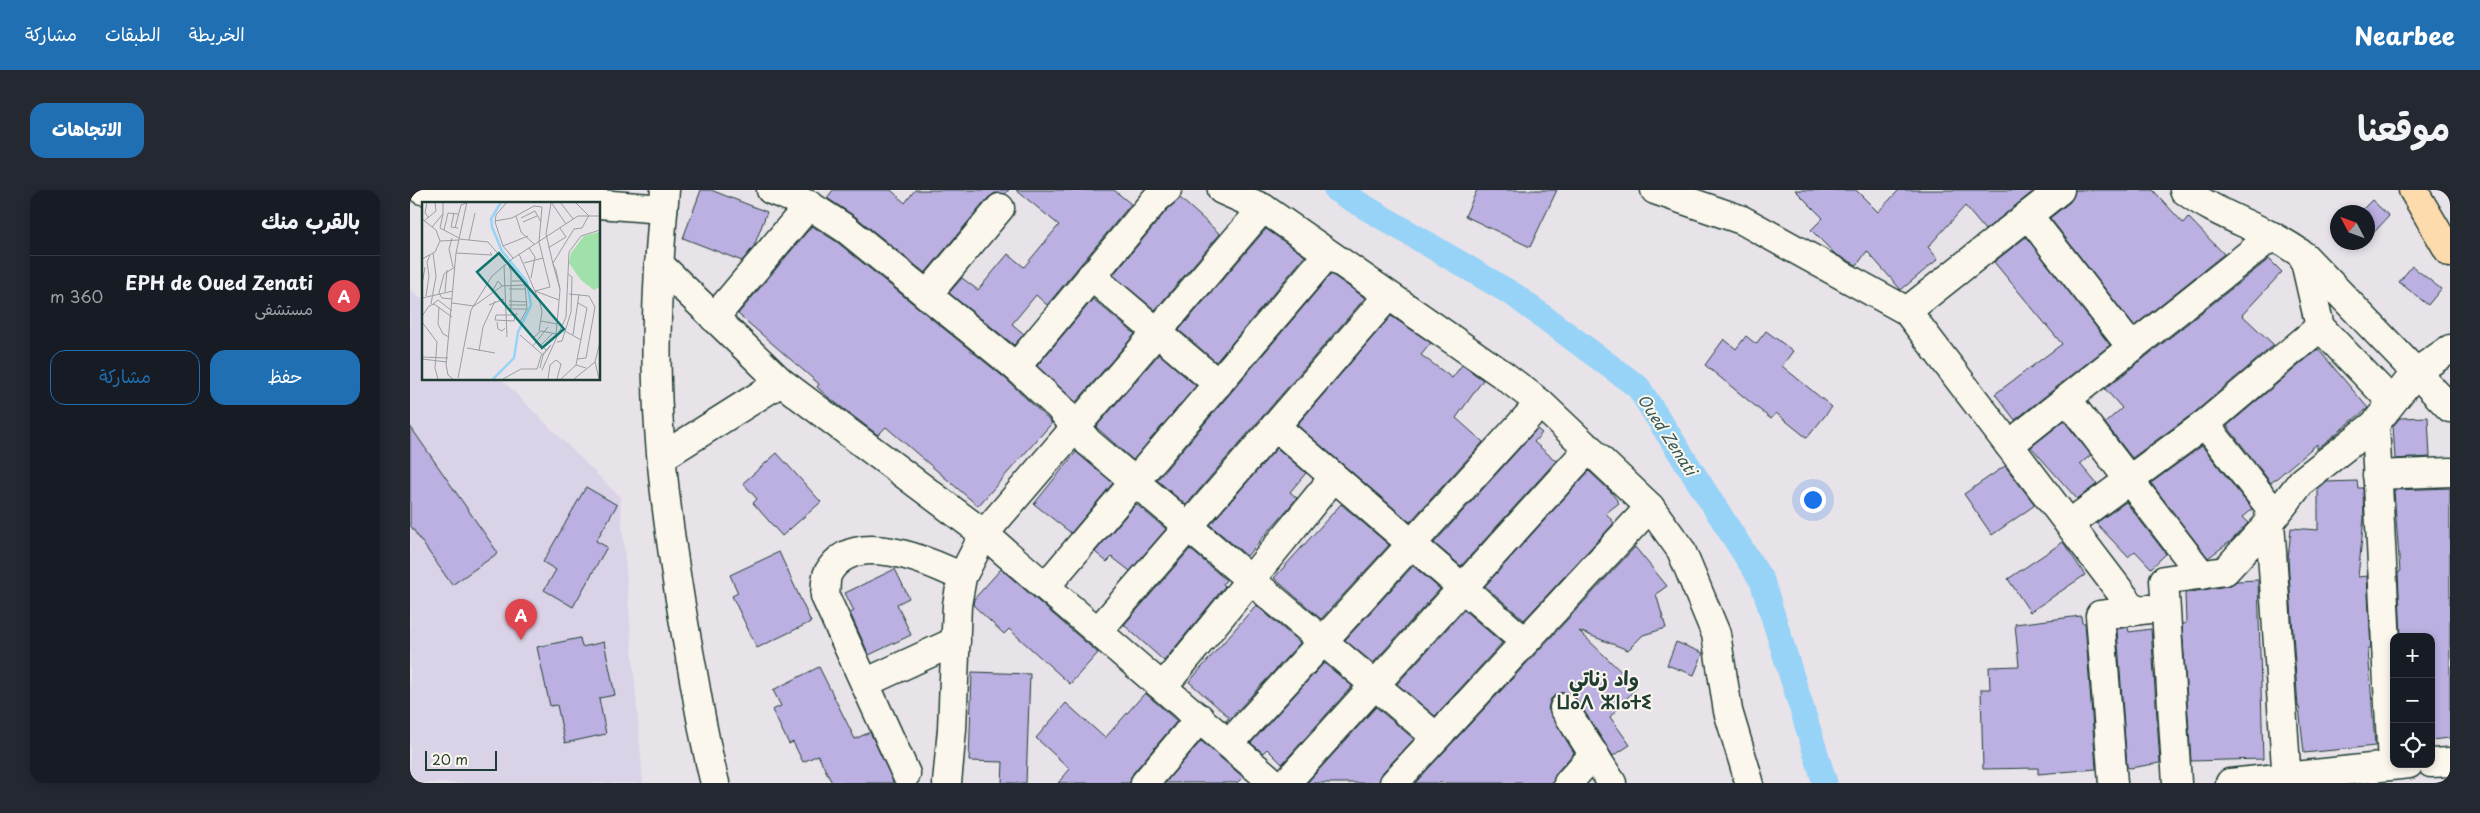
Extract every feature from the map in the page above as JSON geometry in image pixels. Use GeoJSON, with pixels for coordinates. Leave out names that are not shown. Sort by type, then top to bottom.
{"type":"FeatureCollection","features":[{"type":"Feature","properties":{"kind":"main road"},"geometry":{"type":"LineString","coordinates":[[2413,190],[2450,253]]}},
{"type":"Feature","properties":{"kind":"street"},"geometry":{"type":"LineString","coordinates":[[422,190],[573,202]]}},
{"type":"Feature","properties":{"kind":"street"},"geometry":{"type":"LineString","coordinates":[[771,190],[809,205],[846,230],[1016,367],[1059,408],[1075,428],[1135,481],[1436,737]]}},
{"type":"Feature","properties":{"kind":"street"},"geometry":{"type":"LineString","coordinates":[[1016,367],[1156,199],[1167,190]]}},
{"type":"Feature","properties":{"kind":"street"},"geometry":{"type":"LineString","coordinates":[[1222,190],[1263,208],[1502,374],[1540,404],[1650,507],[1681,550],[1716,634],[1728,711],[1749,781]]}},
{"type":"Feature","properties":{"kind":"street"},"geometry":{"type":"LineString","coordinates":[[1655,190],[1742,220],[1906,310],[2135,611]]}},
{"type":"Feature","properties":{"kind":"street"},"geometry":{"type":"LineString","coordinates":[[1906,310],[2060,190]]}},
{"type":"Feature","properties":{"kind":"street"},"geometry":{"type":"LineString","coordinates":[[2184,190],[2203,204],[2286,242],[2304,256],[2450,408]]}},
{"type":"Feature","properties":{"kind":"street"},"geometry":{"type":"LineString","coordinates":[[600,204],[664,199],[660,264],[657,383],[662,457],[680,603],[708,756],[715,783]]}},
{"type":"Feature","properties":{"kind":"street"},"geometry":{"type":"LineString","coordinates":[[714,318],[809,205]]}},
{"type":"Feature","properties":{"kind":"street"},"geometry":{"type":"LineString","coordinates":[[927,295],[1000,208]]}},
{"type":"Feature","properties":{"kind":"street"},"geometry":{"type":"LineString","coordinates":[[947,783],[952,729],[957,605],[962,577],[984,534],[1263,208]]}},
{"type":"Feature","properties":{"kind":"street"},"geometry":{"type":"LineString","coordinates":[[2028,215],[2132,348]]}},
{"type":"Feature","properties":{"kind":"street"},"geometry":{"type":"LineString","coordinates":[[2009,445],[2272,236]]}},
{"type":"Feature","properties":{"kind":"street"},"geometry":{"type":"LineString","coordinates":[[1046,586],[1327,254]]}},
{"type":"Feature","properties":{"kind":"street"},"geometry":{"type":"LineString","coordinates":[[2304,256],[2320,327],[2392,402]]}},
{"type":"Feature","properties":{"kind":"street"},"geometry":{"type":"LineString","coordinates":[[660,264],[781,382],[984,534],[1274,783]]}},
{"type":"Feature","properties":{"kind":"street"},"geometry":{"type":"LineString","coordinates":[[1092,276],[1218,384]]}},
{"type":"Feature","properties":{"kind":"street"},"geometry":{"type":"LineString","coordinates":[[1098,631],[1388,296]]}},
{"type":"Feature","properties":{"kind":"street"},"geometry":{"type":"LineString","coordinates":[[2069,524],[2205,424],[2320,327]]}},
{"type":"Feature","properties":{"kind":"street"},"geometry":{"type":"LineString","coordinates":[[2177,783],[2164,580],[2225,571],[2270,522],[2302,480],[2375,424],[2416,372],[2450,349]]}},
{"type":"Feature","properties":{"kind":"street"},"geometry":{"type":"LineString","coordinates":[[662,457],[781,382]]}},
{"type":"Feature","properties":{"kind":"street"},"geometry":{"type":"LineString","coordinates":[[2067,399],[2202,574]]}},
{"type":"Feature","properties":{"kind":"street"},"geometry":{"type":"LineString","coordinates":[[1229,744],[1540,404]]}},
{"type":"Feature","properties":{"kind":"street"},"geometry":{"type":"LineString","coordinates":[[2205,424],[2270,506],[2287,780]]}},
{"type":"Feature","properties":{"kind":"street"},"geometry":{"type":"LineString","coordinates":[[2375,424],[2377,475],[2397,723]]}},
{"type":"Feature","properties":{"kind":"street"},"geometry":{"type":"LineString","coordinates":[[1275,426],[1524,641]]}},
{"type":"Feature","properties":{"kind":"street"},"geometry":{"type":"LineString","coordinates":[[1286,783],[1588,448]]}},
{"type":"Feature","properties":{"kind":"street"},"geometry":{"type":"LineString","coordinates":[[2377,475],[2450,472]]}},
{"type":"Feature","properties":{"kind":"street"},"geometry":{"type":"LineString","coordinates":[[1163,687],[1334,477]]}},
{"type":"Feature","properties":{"kind":"street"},"geometry":{"type":"LineString","coordinates":[[1394,783],[1650,507]]}},
{"type":"Feature","properties":{"kind":"street"},"geometry":{"type":"LineString","coordinates":[[906,774],[825,596],[827,575],[840,558],[859,550],[881,550],[936,564],[962,577]]}},
{"type":"Feature","properties":{"kind":"street"},"geometry":{"type":"LineString","coordinates":[[2113,783],[2100,615],[2166,607]]}},
{"type":"Feature","properties":{"kind":"street"},"geometry":{"type":"LineString","coordinates":[[865,683],[956,640]]}},
{"type":"Feature","properties":{"kind":"street"},"geometry":{"type":"LineString","coordinates":[[1564,708],[1612,783]]}},
{"type":"Feature","properties":{"kind":"street"},"geometry":{"type":"LineString","coordinates":[[1145,783],[1200,718]]}},
{"type":"Feature","properties":{"kind":"street"},"geometry":{"type":"LineString","coordinates":[[1568,783],[1594,754]]}},
{"type":"Feature","properties":{"kind":"street"},"geometry":{"type":"LineString","coordinates":[[2435,763],[2450,762]]}},
{"type":"Feature","properties":{"kind":"street"},"geometry":{"type":"LineString","coordinates":[[2230,783],[2287,780],[2390,766]]}},
{"type":"Feature","properties":{"kind":"shaded area"},"geometry":{"type":"Polygon","coordinates":[[[410,289],[422,300],[422,380],[502,380],[620,497],[643,783],[410,783],[410,289]]]}},
{"type":"Feature","properties":{"kind":"building"},"geometry":{"type":"Polygon","coordinates":[[[701,190],[711,190],[767,212],[754,246],[742,261],[683,238],[701,190]]]}},
{"type":"Feature","properties":{"kind":"building"},"geometry":{"type":"Polygon","coordinates":[[[833,190],[891,190],[905,203],[915,190],[1009,190],[1005,194],[995,193],[988,198],[925,273],[856,217],[827,198],[833,190]]]}},
{"type":"Feature","properties":{"kind":"building"},"geometry":{"type":"Polygon","coordinates":[[[1016,190],[1114,190],[1131,204],[1047,305],[1036,295],[1012,324],[1024,334],[1014,345],[949,293],[962,278],[978,290],[1008,254],[1024,267],[1059,225],[1016,190]]]}},
{"type":"Feature","properties":{"kind":"building"},"geometry":{"type":"Polygon","coordinates":[[[1477,190],[1557,190],[1530,247],[1465,216],[1477,190]]]}},
{"type":"Feature","properties":{"kind":"building"},"geometry":{"type":"Polygon","coordinates":[[[1795,190],[1856,190],[1878,212],[1899,190],[2035,190],[1985,230],[1965,206],[1928,247],[1938,259],[1901,290],[1867,251],[1857,265],[1835,254],[1811,230],[1823,218],[1795,190]]]}},
{"type":"Feature","properties":{"kind":"building"},"geometry":{"type":"Polygon","coordinates":[[[2075,190],[2153,190],[2183,223],[2188,217],[2224,254],[2134,326],[2050,218],[2070,202],[2075,190]]]}},
{"type":"Feature","properties":{"kind":"building"},"geometry":{"type":"Polygon","coordinates":[[[1180,198],[1220,234],[1155,310],[1113,275],[1167,210],[1180,198]]]}},
{"type":"Feature","properties":{"kind":"building"},"geometry":{"type":"Polygon","coordinates":[[[2372,200],[2389,216],[2375,231],[2375,205],[2367,205],[2372,200]]]}},
{"type":"Feature","properties":{"kind":"building"},"geometry":{"type":"Polygon","coordinates":[[[812,226],[837,242],[1006,379],[1052,423],[978,506],[886,427],[878,435],[828,397],[817,387],[819,384],[738,314],[812,226]]]}},
{"type":"Feature","properties":{"kind":"building"},"geometry":{"type":"Polygon","coordinates":[[[1266,229],[1305,256],[1216,362],[1179,330],[1266,229]]]}},
{"type":"Feature","properties":{"kind":"building"},"geometry":{"type":"Polygon","coordinates":[[[2026,237],[2110,345],[2015,420],[1995,394],[2062,344],[1994,262],[2026,237]]]}},
{"type":"Feature","properties":{"kind":"building"},"geometry":{"type":"Polygon","coordinates":[[[2269,259],[2282,272],[2242,315],[2274,345],[2195,412],[2132,458],[2105,423],[2122,408],[2105,389],[2269,259]]]}},
{"type":"Feature","properties":{"kind":"building"},"geometry":{"type":"Polygon","coordinates":[[[2412,266],[2441,289],[2428,305],[2399,282],[2412,266]]]}},
{"type":"Feature","properties":{"kind":"building"},"geometry":{"type":"Polygon","coordinates":[[[1331,274],[1365,298],[1186,505],[1157,480],[1331,274]]]}},
{"type":"Feature","properties":{"kind":"building"},"geometry":{"type":"Polygon","coordinates":[[[1093,299],[1135,334],[1076,402],[1037,366],[1093,299]]]}},
{"type":"Feature","properties":{"kind":"building"},"geometry":{"type":"Polygon","coordinates":[[[1391,316],[1431,343],[1421,355],[1452,378],[1462,365],[1483,380],[1456,418],[1483,442],[1410,522],[1297,425],[1391,316]]]}},
{"type":"Feature","properties":{"kind":"building"},"geometry":{"type":"Polygon","coordinates":[[[1766,331],[1793,351],[1782,366],[1832,407],[1807,438],[1776,413],[1771,419],[1705,365],[1724,339],[1736,349],[1746,336],[1756,344],[1766,331]]]}},
{"type":"Feature","properties":{"kind":"building"},"geometry":{"type":"Polygon","coordinates":[[[2318,349],[2368,408],[2317,449],[2317,444],[2271,483],[2227,426],[2318,349]]]}},
{"type":"Feature","properties":{"kind":"building"},"geometry":{"type":"Polygon","coordinates":[[[1159,354],[1196,386],[1133,460],[1096,427],[1159,354]]]}},
{"type":"Feature","properties":{"kind":"building"},"geometry":{"type":"Polygon","coordinates":[[[2428,417],[2430,457],[2395,459],[2393,426],[2400,418],[2428,417]]]}},
{"type":"Feature","properties":{"kind":"building"},"geometry":{"type":"Polygon","coordinates":[[[2064,421],[2091,455],[2080,464],[2097,484],[2077,499],[2031,447],[2064,421]]]}},
{"type":"Feature","properties":{"kind":"building"},"geometry":{"type":"Polygon","coordinates":[[[410,426],[498,553],[452,585],[410,525],[410,426]]]}},
{"type":"Feature","properties":{"kind":"building"},"geometry":{"type":"Polygon","coordinates":[[[1537,429],[1542,433],[1534,442],[1556,461],[1461,566],[1434,543],[1537,429]]]}},
{"type":"Feature","properties":{"kind":"building"},"geometry":{"type":"Polygon","coordinates":[[[2202,446],[2252,509],[2242,517],[2248,523],[2231,541],[2208,558],[2151,483],[2202,446]]]}},
{"type":"Feature","properties":{"kind":"building"},"geometry":{"type":"Polygon","coordinates":[[[1277,448],[1306,473],[1290,492],[1297,498],[1247,556],[1210,525],[1277,448]]]}},
{"type":"Feature","properties":{"kind":"building"},"geometry":{"type":"Polygon","coordinates":[[[1076,452],[1113,483],[1071,533],[1034,504],[1076,452]]]}},
{"type":"Feature","properties":{"kind":"building"},"geometry":{"type":"Polygon","coordinates":[[[777,453],[821,502],[782,536],[753,503],[757,499],[743,483],[777,453]]]}},
{"type":"Feature","properties":{"kind":"building"},"geometry":{"type":"Polygon","coordinates":[[[2005,466],[2035,505],[1992,535],[1964,494],[2005,466]]]}},
{"type":"Feature","properties":{"kind":"building"},"geometry":{"type":"Polygon","coordinates":[[[1589,471],[1611,492],[1619,503],[1606,513],[1614,523],[1524,620],[1485,586],[1589,471]]]}},
{"type":"Feature","properties":{"kind":"building"},"geometry":{"type":"Polygon","coordinates":[[[2357,481],[2358,488],[2363,488],[2364,518],[2358,577],[2367,576],[2371,649],[2368,649],[2375,746],[2304,753],[2298,707],[2288,559],[2291,528],[2318,530],[2318,489],[2326,482],[2357,481]]]}},
{"type":"Feature","properties":{"kind":"building"},"geometry":{"type":"Polygon","coordinates":[[[586,487],[617,505],[596,541],[607,547],[573,607],[544,590],[556,570],[543,562],[586,487]]]}},
{"type":"Feature","properties":{"kind":"building"},"geometry":{"type":"Polygon","coordinates":[[[2450,488],[2450,738],[2435,740],[2435,633],[2401,633],[2398,572],[2400,572],[2394,490],[2450,488]]]}},
{"type":"Feature","properties":{"kind":"building"},"geometry":{"type":"Polygon","coordinates":[[[2126,502],[2166,554],[2151,568],[2135,551],[2128,557],[2096,523],[2126,502]]]}},
{"type":"Feature","properties":{"kind":"building"},"geometry":{"type":"Polygon","coordinates":[[[1136,504],[1166,529],[1130,571],[1112,557],[1107,562],[1095,552],[1136,504]]]}},
{"type":"Feature","properties":{"kind":"building"},"geometry":{"type":"Polygon","coordinates":[[[1341,504],[1389,545],[1321,619],[1274,578],[1341,504]]]}},
{"type":"Feature","properties":{"kind":"building"},"geometry":{"type":"Polygon","coordinates":[[[2063,542],[2085,575],[2030,612],[2008,579],[2063,542]]]}},
{"type":"Feature","properties":{"kind":"building"},"geometry":{"type":"Polygon","coordinates":[[[1635,547],[1667,586],[1656,594],[1666,628],[1643,635],[1628,650],[1579,631],[1637,687],[1610,717],[1630,745],[1613,756],[1577,700],[1571,694],[1563,692],[1555,695],[1550,700],[1548,709],[1574,753],[1556,773],[1553,783],[1415,783],[1635,547]]]}},
{"type":"Feature","properties":{"kind":"building"},"geometry":{"type":"Polygon","coordinates":[[[1190,549],[1226,580],[1223,584],[1225,586],[1164,661],[1124,625],[1190,549]]]}},
{"type":"Feature","properties":{"kind":"building"},"geometry":{"type":"Polygon","coordinates":[[[779,552],[811,622],[757,648],[732,596],[738,593],[730,575],[779,552]]]}},
{"type":"Feature","properties":{"kind":"building"},"geometry":{"type":"Polygon","coordinates":[[[1413,566],[1440,589],[1373,663],[1345,640],[1413,566]]]}},
{"type":"Feature","properties":{"kind":"building"},"geometry":{"type":"Polygon","coordinates":[[[895,569],[909,598],[897,604],[911,635],[869,655],[850,613],[854,611],[845,593],[895,569]]]}},
{"type":"Feature","properties":{"kind":"building"},"geometry":{"type":"Polygon","coordinates":[[[1001,569],[1098,653],[1070,684],[1009,629],[1004,634],[973,605],[974,599],[1001,569]]]}},
{"type":"Feature","properties":{"kind":"building"},"geometry":{"type":"Polygon","coordinates":[[[2258,580],[2263,759],[2191,761],[2182,624],[2186,623],[2185,593],[2227,586],[2237,581],[2258,580]]]}},
{"type":"Feature","properties":{"kind":"building"},"geometry":{"type":"Polygon","coordinates":[[[1256,605],[1300,643],[1227,722],[1229,717],[1189,682],[1256,605]]]}},
{"type":"Feature","properties":{"kind":"building"},"geometry":{"type":"Polygon","coordinates":[[[1464,610],[1502,643],[1435,716],[1397,684],[1464,610]]]}},
{"type":"Feature","properties":{"kind":"building"},"geometry":{"type":"Polygon","coordinates":[[[2081,616],[2082,623],[2085,623],[2096,769],[2038,774],[2038,768],[1983,769],[1981,689],[1990,689],[1989,667],[2019,666],[2015,624],[2081,616]]]}},
{"type":"Feature","properties":{"kind":"building"},"geometry":{"type":"Polygon","coordinates":[[[2128,627],[2129,632],[2151,629],[2160,763],[2130,768],[2127,767],[2117,629],[2128,627]]]}},
{"type":"Feature","properties":{"kind":"building"},"geometry":{"type":"Polygon","coordinates":[[[580,638],[582,647],[604,642],[615,695],[599,698],[606,734],[565,743],[557,705],[550,706],[537,647],[580,638]]]}},
{"type":"Feature","properties":{"kind":"building"},"geometry":{"type":"Polygon","coordinates":[[[1676,642],[1703,653],[1694,675],[1667,665],[1676,642]]]}},
{"type":"Feature","properties":{"kind":"building"},"geometry":{"type":"Polygon","coordinates":[[[1324,663],[1352,686],[1282,764],[1267,749],[1263,753],[1251,743],[1324,663]]]}},
{"type":"Feature","properties":{"kind":"building"},"geometry":{"type":"Polygon","coordinates":[[[819,667],[855,739],[870,732],[894,783],[832,783],[818,755],[803,762],[793,742],[789,744],[772,710],[781,706],[773,690],[819,667]]]}},
{"type":"Feature","properties":{"kind":"building"},"geometry":{"type":"Polygon","coordinates":[[[972,672],[1030,674],[1026,783],[1002,783],[1003,762],[969,761],[972,672]]]}},
{"type":"Feature","properties":{"kind":"building"},"geometry":{"type":"Polygon","coordinates":[[[1145,693],[1177,721],[1133,773],[1130,783],[1058,783],[1070,769],[1036,738],[1066,703],[1105,738],[1145,693]]]}},
{"type":"Feature","properties":{"kind":"building"},"geometry":{"type":"Polygon","coordinates":[[[1376,707],[1414,739],[1383,772],[1379,783],[1307,783],[1376,707]]]}},
{"type":"Feature","properties":{"kind":"building"},"geometry":{"type":"Polygon","coordinates":[[[1201,741],[1243,777],[1237,783],[1165,783],[1201,741]]]}},
{"type":"Feature","properties":{"kind":"waterway","name":"Oued Zenati"},"geometry":{"type":"LineString","coordinates":[[1336,190],[1514,295],[1638,387],[1762,581],[1825,783]]}},
{"type":"Feature","properties":{"kind":"place","name":"EPH de Oued Zenati"},"geometry":{"type":"Point","coordinates":[521,640]}},
{"type":"Feature","properties":{"kind":"district","name":"واد زناتي ⵡⴰⴷ ⵣⵏⴰⵜⵉ"},"geometry":{"type":"Point","coordinates":[1604,690]}}]}
